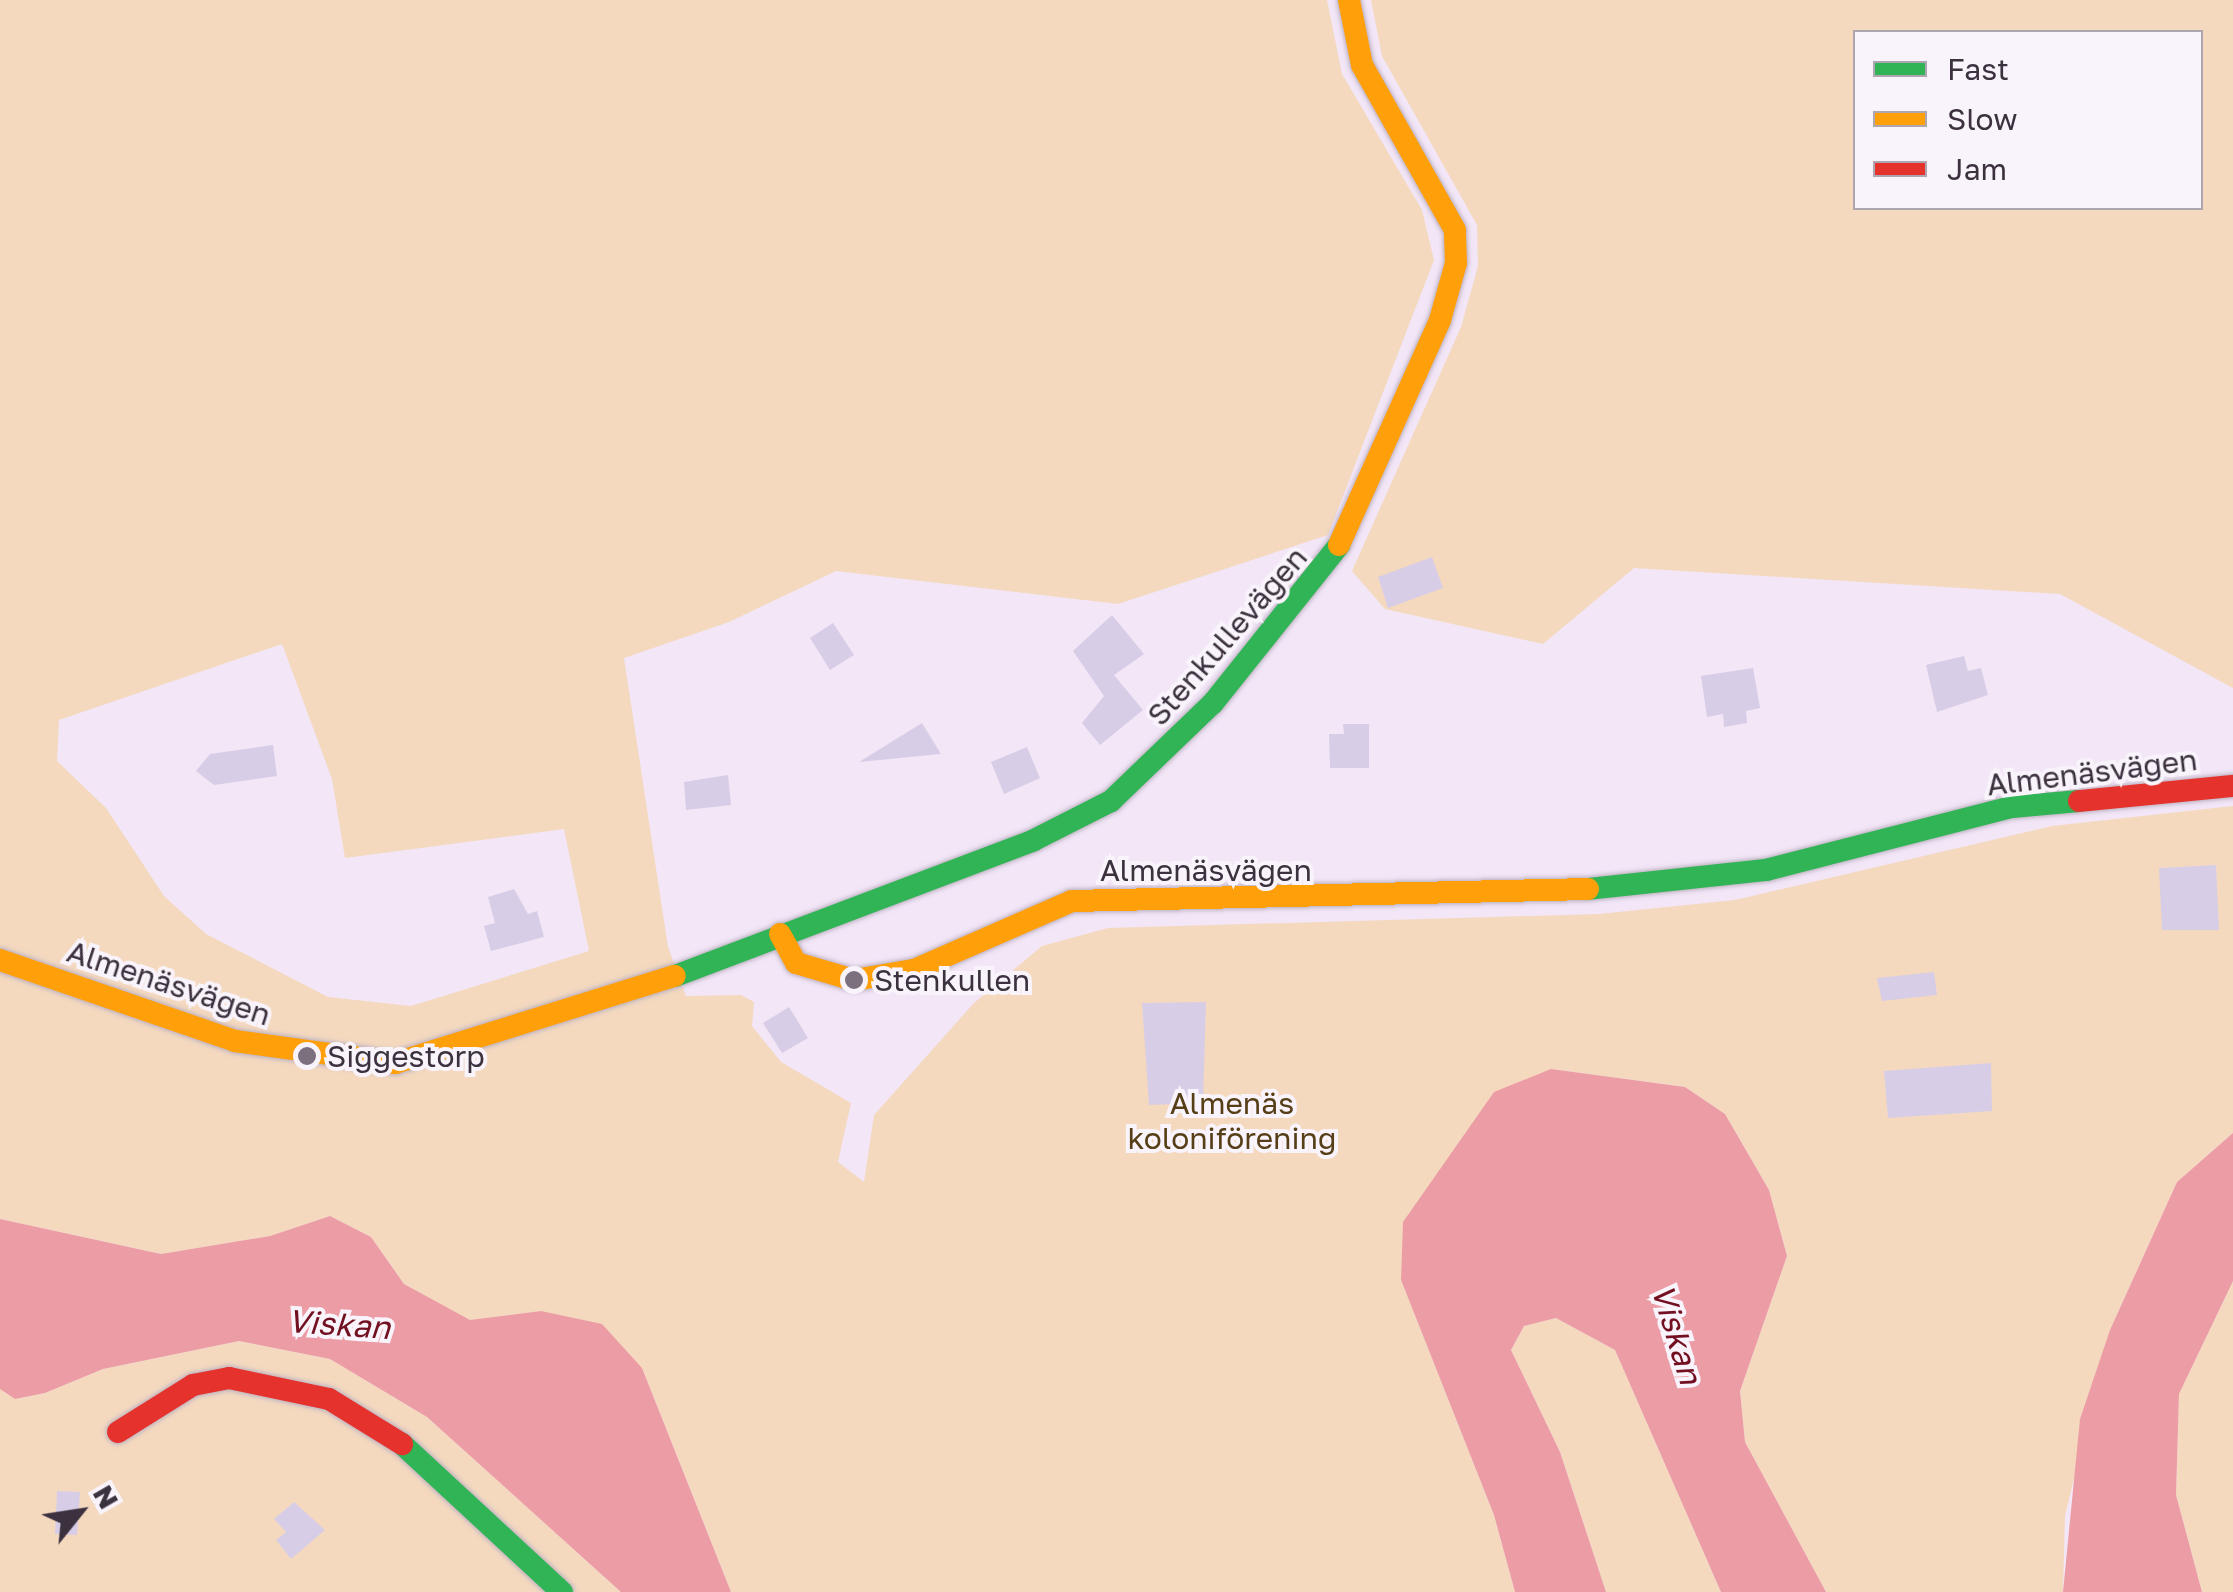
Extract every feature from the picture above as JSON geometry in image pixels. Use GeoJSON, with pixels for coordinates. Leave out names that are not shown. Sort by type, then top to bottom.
{"type":"FeatureCollection","features":[{"type":"Feature","properties":{"kind":"street","name":"Stenkullevägen"},"geometry":{"type":"LineString","coordinates":[[780,934],[1034,840],[1111,801],[1214,703],[1333,559],[1414,385],[1456,263],[1455,230],[1442,200],[1362,65],[1349,0]]}},
{"type":"Feature","properties":{"kind":"street","name":"Almenäsvägen"},"geometry":{"type":"LineString","coordinates":[[0,960],[235,1041],[394,1063],[538,1026],[780,934],[796,963],[854,980],[914,970],[1072,902],[1641,888],[1766,870],[2012,808],[2233,786]]}},
{"type":"Feature","properties":{"kind":"street"},"geometry":{"type":"LineString","coordinates":[[118,1432],[193,1385],[229,1378],[329,1399],[427,1458],[562,1592]]}},
{"type":"Feature","properties":{"kind":"green space","name":"Almenäs koloniförening"},"geometry":{"type":"Polygon","coordinates":[[[0,0],[1327,0],[1342,74],[1422,210],[1434,260],[1328,535],[1118,604],[836,571],[729,622],[624,658],[668,947],[686,996],[741,995],[754,1002],[752,1026],[781,1062],[851,1103],[838,1162],[864,1182],[874,1115],[974,1003],[1042,946],[1108,928],[1599,914],[1735,900],[2052,826],[2233,806],[2233,1133],[2177,1182],[2110,1330],[2065,1516],[2063,1592],[1826,1592],[1745,1442],[1740,1391],[1787,1256],[1769,1190],[1725,1114],[1685,1087],[1551,1069],[1401,1280],[1494,1515],[1515,1592],[731,1592],[642,1368],[541,1311],[470,1321],[404,1284],[371,1237],[330,1216],[270,1236],[161,1254],[0,1219],[0,0]],[[282,644],[59,720],[57,761],[106,808],[164,896],[206,934],[328,997],[411,1006],[589,951],[564,829],[345,858],[332,779],[282,644]]]}},
{"type":"Feature","properties":{"kind":"green space"},"geometry":{"type":"Polygon","coordinates":[[[1371,0],[2233,0],[2233,688],[2060,594],[1634,568],[1543,644],[1385,609],[1352,571],[1461,327],[1478,266],[1477,225],[1382,56],[1371,0]]]}},
{"type":"Feature","properties":{"kind":"green space"},"geometry":{"type":"Polygon","coordinates":[[[2233,1281],[2233,1592],[2202,1592],[2176,1495],[2179,1394],[2233,1281]]]}},
{"type":"Feature","properties":{"kind":"green space"},"geometry":{"type":"Polygon","coordinates":[[[1556,1318],[1615,1350],[1721,1592],[1606,1592],[1560,1452],[1511,1350],[1524,1326],[1556,1318]]]}},
{"type":"Feature","properties":{"kind":"green space"},"geometry":{"type":"Polygon","coordinates":[[[239,1341],[330,1359],[427,1417],[621,1592],[0,1592],[0,1389],[15,1399],[45,1393],[103,1369],[239,1341]]]}},
{"type":"Feature","properties":{"kind":"water","name":"Viskan"},"geometry":{"type":"Polygon","coordinates":[[[1551,1069],[1685,1087],[1725,1114],[1769,1190],[1787,1256],[1740,1391],[1745,1442],[1826,1592],[1721,1592],[1615,1350],[1556,1318],[1524,1326],[1511,1350],[1560,1452],[1606,1592],[1515,1592],[1494,1515],[1401,1280],[1403,1222],[1494,1092],[1551,1069]]]}},
{"type":"Feature","properties":{"kind":"water"},"geometry":{"type":"Polygon","coordinates":[[[2233,1133],[2233,1281],[2179,1394],[2176,1495],[2202,1592],[2063,1592],[2080,1419],[2110,1330],[2177,1182],[2233,1133]]]}},
{"type":"Feature","properties":{"kind":"water","name":"Viskan"},"geometry":{"type":"Polygon","coordinates":[[[330,1216],[371,1237],[404,1284],[470,1320],[541,1311],[602,1324],[642,1368],[731,1592],[621,1592],[427,1417],[330,1359],[239,1341],[103,1369],[45,1393],[15,1399],[0,1389],[0,1219],[161,1254],[270,1236],[330,1216]]]}},
{"type":"Feature","properties":{"kind":"building"},"geometry":{"type":"Polygon","coordinates":[[[1432,557],[1443,588],[1388,608],[1378,577],[1432,557]]]}},
{"type":"Feature","properties":{"kind":"building"},"geometry":{"type":"Polygon","coordinates":[[[1112,615],[1144,654],[1114,675],[1143,710],[1100,745],[1082,723],[1104,696],[1073,651],[1112,615]]]}},
{"type":"Feature","properties":{"kind":"building"},"geometry":{"type":"Polygon","coordinates":[[[833,623],[854,655],[830,670],[810,638],[833,623]]]}},
{"type":"Feature","properties":{"kind":"building"},"geometry":{"type":"Polygon","coordinates":[[[1964,656],[1968,671],[1981,668],[1988,695],[1937,712],[1926,665],[1964,656]]]}},
{"type":"Feature","properties":{"kind":"building"},"geometry":{"type":"Polygon","coordinates":[[[1753,668],[1760,708],[1746,711],[1747,723],[1724,727],[1723,714],[1707,717],[1701,676],[1753,668]]]}},
{"type":"Feature","properties":{"kind":"building"},"geometry":{"type":"Polygon","coordinates":[[[922,723],[941,754],[859,762],[922,723]]]}},
{"type":"Feature","properties":{"kind":"building"},"geometry":{"type":"Polygon","coordinates":[[[1343,724],[1369,724],[1369,768],[1330,768],[1329,734],[1344,734],[1343,724]]]}},
{"type":"Feature","properties":{"kind":"building"},"geometry":{"type":"Polygon","coordinates":[[[273,745],[277,776],[214,785],[196,771],[210,754],[273,745]]]}},
{"type":"Feature","properties":{"kind":"building"},"geometry":{"type":"Polygon","coordinates":[[[1027,747],[1040,778],[1004,794],[991,762],[1027,747]]]}},
{"type":"Feature","properties":{"kind":"building"},"geometry":{"type":"Polygon","coordinates":[[[728,775],[731,805],[686,810],[684,782],[728,775]]]}},
{"type":"Feature","properties":{"kind":"building"},"geometry":{"type":"Polygon","coordinates":[[[2216,865],[2219,930],[2162,930],[2159,868],[2216,865]]]}},
{"type":"Feature","properties":{"kind":"building"},"geometry":{"type":"Polygon","coordinates":[[[514,889],[528,914],[537,911],[544,937],[491,951],[484,926],[495,923],[488,897],[514,889]]]}},
{"type":"Feature","properties":{"kind":"building"},"geometry":{"type":"Polygon","coordinates":[[[1934,972],[1937,995],[1882,1001],[1877,978],[1934,972]]]}},
{"type":"Feature","properties":{"kind":"building"},"geometry":{"type":"Polygon","coordinates":[[[1206,1002],[1203,1103],[1149,1105],[1142,1003],[1206,1002]]]}},
{"type":"Feature","properties":{"kind":"building"},"geometry":{"type":"Polygon","coordinates":[[[789,1007],[808,1038],[782,1053],[763,1023],[789,1007]]]}},
{"type":"Feature","properties":{"kind":"building"},"geometry":{"type":"Polygon","coordinates":[[[1991,1063],[1992,1111],[1888,1118],[1884,1071],[1991,1063]]]}},
{"type":"Feature","properties":{"kind":"building"},"geometry":{"type":"Polygon","coordinates":[[[57,1491],[80,1492],[77,1535],[55,1534],[57,1491]]]}},
{"type":"Feature","properties":{"kind":"building"},"geometry":{"type":"Polygon","coordinates":[[[294,1502],[325,1530],[291,1559],[276,1540],[286,1532],[274,1519],[294,1502]]]}},
{"type":"Feature","properties":{"kind":"traffic: fast"},"geometry":{"type":"LineString","coordinates":[[675,976],[1034,840],[1111,801],[1213,703],[1339,545]]}},
{"type":"Feature","properties":{"kind":"traffic: fast"},"geometry":{"type":"LineString","coordinates":[[1588,889],[1766,870],[2012,807],[2079,801]]}},
{"type":"Feature","properties":{"kind":"traffic: fast"},"geometry":{"type":"LineString","coordinates":[[402,1444],[562,1592]]}},
{"type":"Feature","properties":{"kind":"traffic: slow"},"geometry":{"type":"LineString","coordinates":[[1339,545],[1440,320],[1456,263],[1455,230],[1362,65],[1349,0]]}},
{"type":"Feature","properties":{"kind":"traffic: slow"},"geometry":{"type":"LineString","coordinates":[[780,934],[796,963],[854,980],[914,970],[1072,901],[1588,889]]}},
{"type":"Feature","properties":{"kind":"traffic: slow"},"geometry":{"type":"LineString","coordinates":[[0,960],[235,1041],[395,1063],[675,976]]}},
{"type":"Feature","properties":{"kind":"traffic: jam"},"geometry":{"type":"LineString","coordinates":[[2079,801],[2233,786]]}},
{"type":"Feature","properties":{"kind":"traffic: jam"},"geometry":{"type":"LineString","coordinates":[[118,1432],[193,1385],[229,1378],[329,1399],[402,1444]]}},
{"type":"Feature","properties":{"kind":"place","name":"Stenkullen"},"geometry":{"type":"Point","coordinates":[854,980]}},
{"type":"Feature","properties":{"kind":"place","name":"Siggestorp"},"geometry":{"type":"Point","coordinates":[307,1056]}}]}
